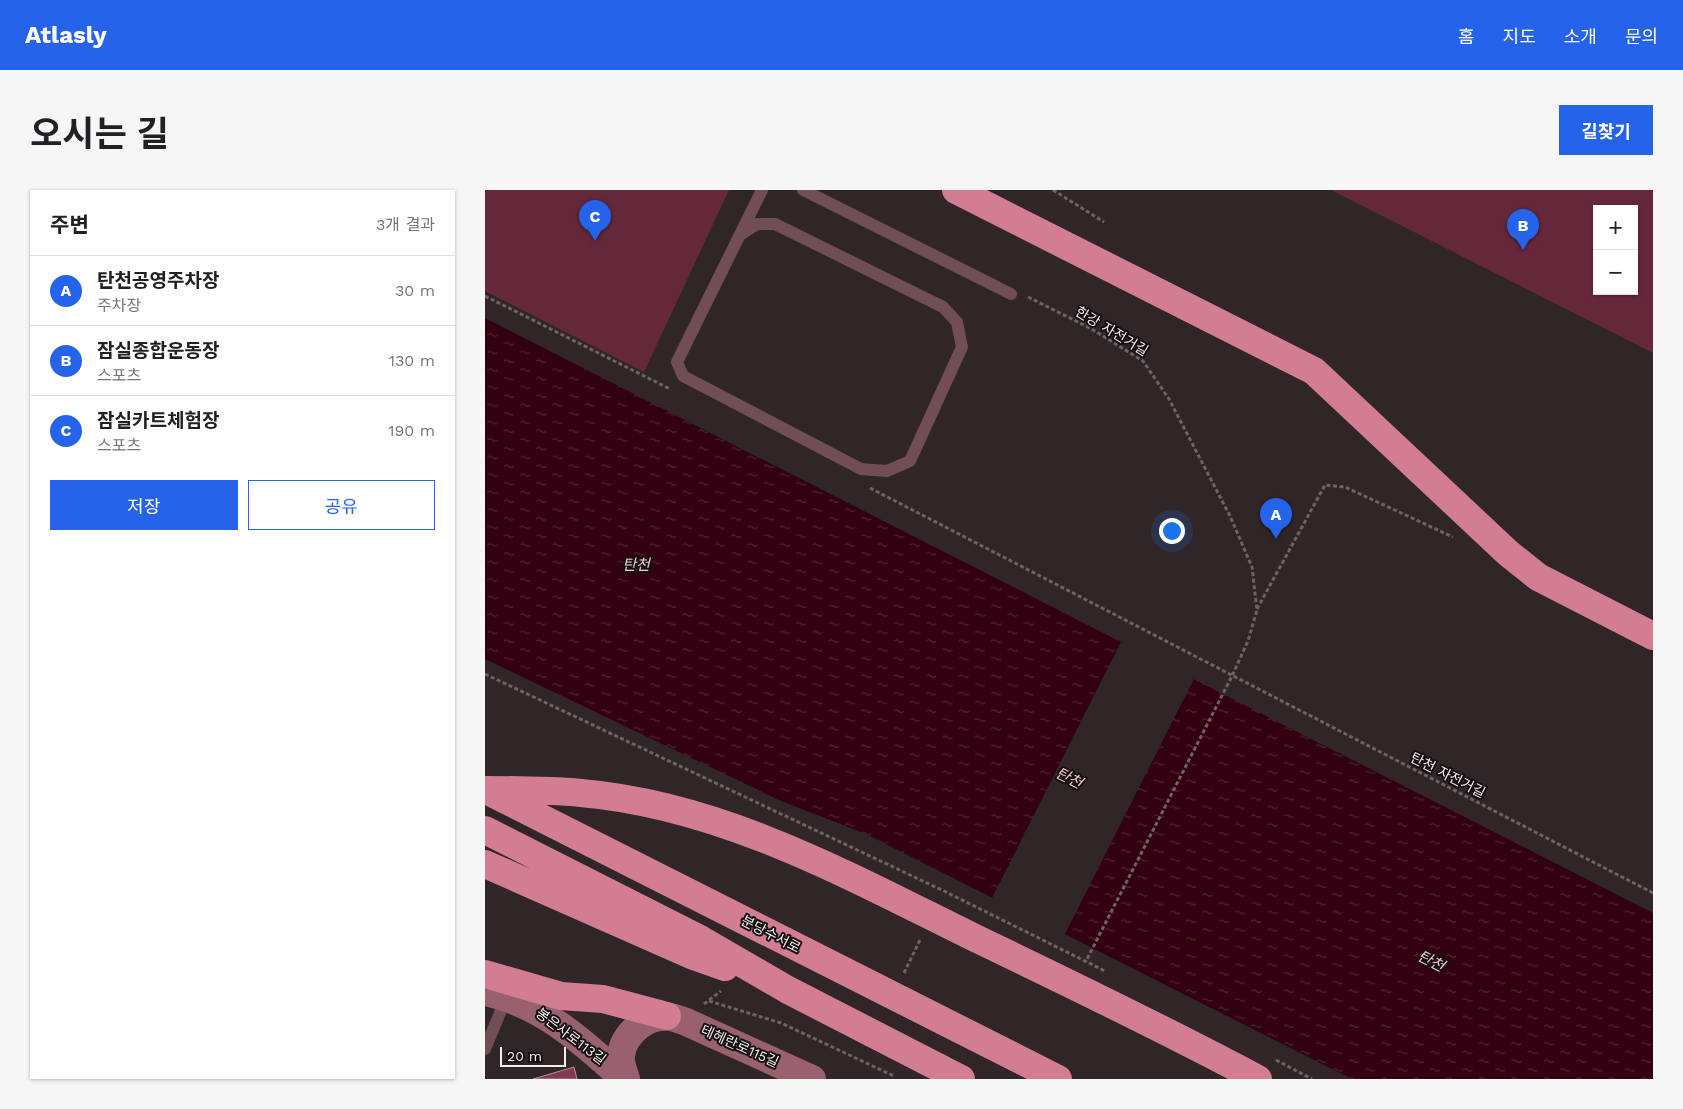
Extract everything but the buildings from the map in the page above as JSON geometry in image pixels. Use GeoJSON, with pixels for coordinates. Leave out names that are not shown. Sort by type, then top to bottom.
{"type":"FeatureCollection","features":[{"type":"Feature","properties":{"kind":"highway"},"geometry":{"type":"LineString","coordinates":[[955,190],[1314,371],[1508,553],[1538,577],[1653,636]]}},
{"type":"Feature","properties":{"kind":"highway"},"geometry":{"type":"LineString","coordinates":[[485,790],[583,793],[639,802],[689,814],[785,847],[1169,1032],[1259,1079]]}},
{"type":"Feature","properties":{"kind":"highway","name":"분당수서로"},"geometry":{"type":"LineString","coordinates":[[485,790],[1058,1079]]}},
{"type":"Feature","properties":{"kind":"highway"},"geometry":{"type":"LineString","coordinates":[[485,830],[700,939],[788,990],[961,1079]]}},
{"type":"Feature","properties":{"kind":"highway"},"geometry":{"type":"LineString","coordinates":[[485,864],[691,955],[788,990]]}},
{"type":"Feature","properties":{"kind":"highway"},"geometry":{"type":"LineString","coordinates":[[485,960],[569,983],[603,999],[667,1016]]}},
{"type":"Feature","properties":{"kind":"highway"},"geometry":{"type":"LineString","coordinates":[[485,974],[561,996],[603,999]]}},
{"type":"Feature","properties":{"kind":"street","name":"봉은사로113길"},"geometry":{"type":"LineString","coordinates":[[496,994],[532,1007],[555,1021],[625,1079]]}},
{"type":"Feature","properties":{"kind":"street"},"geometry":{"type":"LineString","coordinates":[[625,1079],[620,1057],[624,1044],[634,1029],[667,1016]]}},
{"type":"Feature","properties":{"kind":"street","name":"테헤란로115길"},"geometry":{"type":"LineString","coordinates":[[667,1016],[684,1021],[812,1079]]}},
{"type":"Feature","properties":{"kind":"lane"},"geometry":{"type":"LineString","coordinates":[[740,235],[757,224],[775,224],[943,307],[957,322],[962,347],[910,461],[887,471],[861,470],[683,376],[677,362],[762,190]]}},
{"type":"Feature","properties":{"kind":"lane"},"geometry":{"type":"LineString","coordinates":[[803,190],[1017,294]]}},
{"type":"Feature","properties":{"kind":"lane"},"geometry":{"type":"LineString","coordinates":[[485,1049],[496,994]]}},
{"type":"Feature","properties":{"kind":"path"},"geometry":{"type":"LineString","coordinates":[[1053,190],[1104,222]]}},
{"type":"Feature","properties":{"kind":"path","name":"한강 자전거길"},"geometry":{"type":"LineString","coordinates":[[1017,294],[1090,328],[1143,361],[1169,399],[1230,516],[1252,567],[1257,610],[1248,641],[1232,676],[1086,961]]}},
{"type":"Feature","properties":{"kind":"path"},"geometry":{"type":"LineString","coordinates":[[1257,610],[1325,485],[1345,487],[1459,540]]}},
{"type":"Feature","properties":{"kind":"path","name":"탄천 자전거길"},"geometry":{"type":"LineString","coordinates":[[1232,676],[1653,893]]}},
{"type":"Feature","properties":{"kind":"path"},"geometry":{"type":"LineString","coordinates":[[708,1001],[781,1023],[894,1076]]}},
{"type":"Feature","properties":{"kind":"shaded area"},"geometry":{"type":"Polygon","coordinates":[[[485,190],[729,190],[644,372],[485,291],[485,190]]]}},
{"type":"Feature","properties":{"kind":"shaded area"},"geometry":{"type":"Polygon","coordinates":[[[1331,190],[1653,190],[1653,353],[1331,190]]]}},
{"type":"Feature","properties":{"kind":"water","name":"탄천"},"geometry":{"type":"Polygon","coordinates":[[[485,318],[1653,913],[1653,1079],[1352,1079],[866,834],[781,801],[485,659],[485,318]]]}},
{"type":"Feature","properties":{"kind":"pier"},"geometry":{"type":"Polygon","coordinates":[[[1122,640],[1195,677],[1064,936],[991,900],[1122,640]]]}},
{"type":"Feature","properties":{"kind":"place","name":"잠실카트체험장"},"geometry":{"type":"Point","coordinates":[595,241]}},
{"type":"Feature","properties":{"kind":"place","name":"잠실종합운동장"},"geometry":{"type":"Point","coordinates":[1523,250]}},
{"type":"Feature","properties":{"kind":"place","name":"탄천공영주차장"},"geometry":{"type":"Point","coordinates":[1276,539]}}]}
